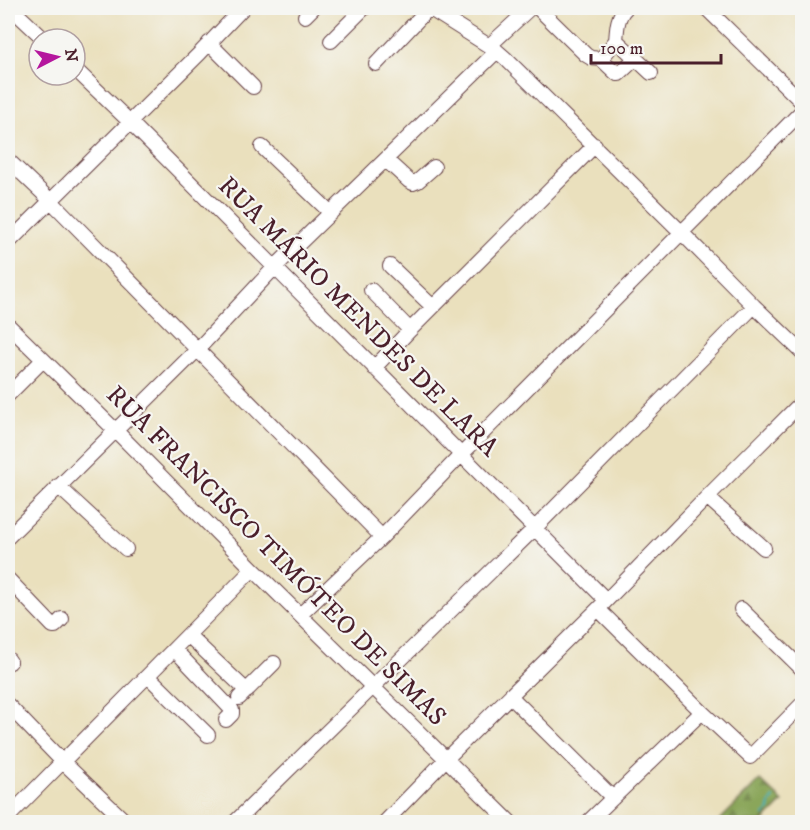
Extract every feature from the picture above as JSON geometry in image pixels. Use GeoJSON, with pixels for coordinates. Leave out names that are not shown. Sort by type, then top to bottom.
{"type":"FeatureCollection","features":[{"type":"Feature","properties":{"kind":"street"},"geometry":{"type":"LineString","coordinates":[[11,8],[31,27]]}},
{"type":"Feature","properties":{"kind":"street"},"geometry":{"type":"LineString","coordinates":[[8,243],[243,8]]}},
{"type":"Feature","properties":{"kind":"street"},"geometry":{"type":"LineString","coordinates":[[331,41],[364,8]]}},
{"type":"Feature","properties":{"kind":"street"},"geometry":{"type":"LineString","coordinates":[[376,64],[429,8],[493,48],[802,352]]}},
{"type":"Feature","properties":{"kind":"street"},"geometry":{"type":"LineString","coordinates":[[8,537],[198,349],[275,267],[386,160],[530,8]]}},
{"type":"Feature","properties":{"kind":"street"},"geometry":{"type":"LineString","coordinates":[[538,8],[586,55],[601,59],[618,74],[636,58]]}},
{"type":"Feature","properties":{"kind":"street"},"geometry":{"type":"LineString","coordinates":[[601,59],[616,41],[618,21],[626,8]]}},
{"type":"Feature","properties":{"kind":"street"},"geometry":{"type":"LineString","coordinates":[[706,8],[802,102]]}},
{"type":"Feature","properties":{"kind":"street"},"geometry":{"type":"LineString","coordinates":[[616,41],[651,73]]}},
{"type":"Feature","properties":{"kind":"street"},"geometry":{"type":"LineString","coordinates":[[209,43],[253,87]]}},
{"type":"Feature","properties":{"kind":"street","name":"RUA MÁRIO MENDES DE LARA"},"geometry":{"type":"LineString","coordinates":[[87,81],[535,528],[702,712],[750,757],[802,704]]}},
{"type":"Feature","properties":{"kind":"street"},"geometry":{"type":"LineString","coordinates":[[300,615],[382,537],[802,111]]}},
{"type":"Feature","properties":{"kind":"street"},"geometry":{"type":"LineString","coordinates":[[374,368],[594,145]]}},
{"type":"Feature","properties":{"kind":"street"},"geometry":{"type":"LineString","coordinates":[[262,147],[331,213]]}},
{"type":"Feature","properties":{"kind":"street"},"geometry":{"type":"LineString","coordinates":[[8,160],[382,537]]}},
{"type":"Feature","properties":{"kind":"street"},"geometry":{"type":"LineString","coordinates":[[386,160],[413,183],[418,182],[434,167]]}},
{"type":"Feature","properties":{"kind":"street"},"geometry":{"type":"LineString","coordinates":[[390,266],[433,307]]}},
{"type":"Feature","properties":{"kind":"street"},"geometry":{"type":"LineString","coordinates":[[371,290],[410,330]]}},
{"type":"Feature","properties":{"kind":"street"},"geometry":{"type":"LineString","coordinates":[[235,822],[535,528],[754,306]]}},
{"type":"Feature","properties":{"kind":"street","name":"RUA FRANCISCO TIMÓTEO DE SIMAS"},"geometry":{"type":"LineString","coordinates":[[8,326],[510,822]]}},
{"type":"Feature","properties":{"kind":"street"},"geometry":{"type":"LineString","coordinates":[[8,395],[43,360]]}},
{"type":"Feature","properties":{"kind":"street"},"geometry":{"type":"LineString","coordinates":[[385,822],[802,402]]}},
{"type":"Feature","properties":{"kind":"street"},"geometry":{"type":"LineString","coordinates":[[58,486],[126,549]]}},
{"type":"Feature","properties":{"kind":"street"},"geometry":{"type":"LineString","coordinates":[[707,497],[764,548]]}},
{"type":"Feature","properties":{"kind":"street"},"geometry":{"type":"LineString","coordinates":[[8,817],[254,569]]}},
{"type":"Feature","properties":{"kind":"street"},"geometry":{"type":"LineString","coordinates":[[8,579],[53,626],[62,619]]}},
{"type":"Feature","properties":{"kind":"street"},"geometry":{"type":"LineString","coordinates":[[741,609],[802,669]]}},
{"type":"Feature","properties":{"kind":"street"},"geometry":{"type":"LineString","coordinates":[[188,635],[243,694],[274,663]]}},
{"type":"Feature","properties":{"kind":"street"},"geometry":{"type":"LineString","coordinates":[[174,649],[232,710],[232,714],[226,720]]}},
{"type":"Feature","properties":{"kind":"street"},"geometry":{"type":"LineString","coordinates":[[148,676],[207,735]]}},
{"type":"Feature","properties":{"kind":"street"},"geometry":{"type":"LineString","coordinates":[[510,696],[613,798]]}},
{"type":"Feature","properties":{"kind":"street"},"geometry":{"type":"LineString","coordinates":[[8,705],[126,822]]}},
{"type":"Feature","properties":{"kind":"street"},"geometry":{"type":"LineString","coordinates":[[588,822],[702,712]]}},
{"type":"Feature","properties":{"kind":"green space"},"geometry":{"type":"Polygon","coordinates":[[[760,780],[783,802],[763,822],[718,822],[760,780]]]}},
{"type":"Feature","properties":{"kind":"waterway"},"geometry":{"type":"LineString","coordinates":[[764,815],[774,798]]}}]}
